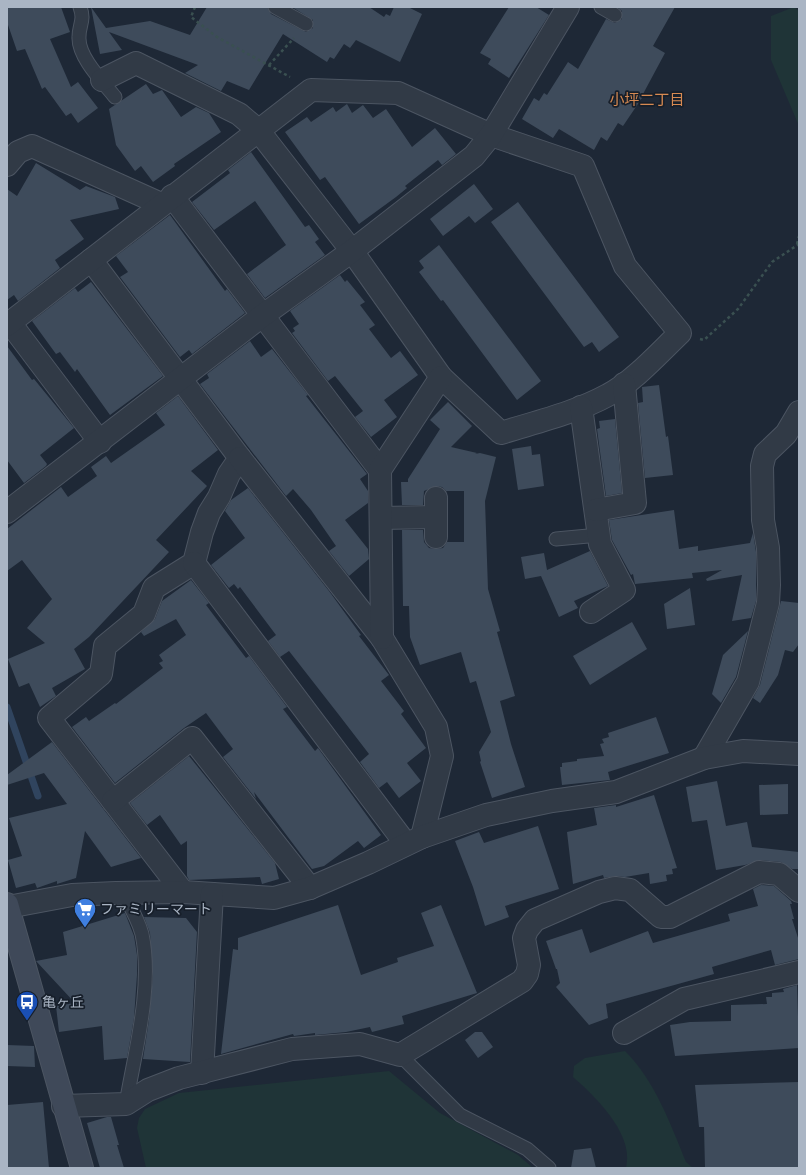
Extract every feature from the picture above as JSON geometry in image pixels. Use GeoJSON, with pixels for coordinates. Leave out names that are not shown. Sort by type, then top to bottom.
{"type":"FeatureCollection","features":[{"type":"Feature","properties":{"kind":"street"},"geometry":{"type":"LineString","coordinates":[[11,502],[100,442],[182,380],[262,316],[352,251],[474,156],[491,135],[568,7]]}},
{"type":"Feature","properties":{"kind":"street"},"geometry":{"type":"LineString","coordinates":[[100,442],[8,324],[166,200],[258,130],[306,94],[311,90],[398,93],[491,135],[583,166],[625,266],[680,333],[624,384],[609,395],[581,407],[501,433],[441,377],[352,251],[258,130],[239,114],[136,63],[102,80]]}},
{"type":"Feature","properties":{"kind":"street"},"geometry":{"type":"LineString","coordinates":[[7,165],[18,152],[32,146],[166,200],[262,316],[380,470]]}},
{"type":"Feature","properties":{"kind":"street"},"geometry":{"type":"LineString","coordinates":[[91,260],[240,458],[382,638],[436,727],[442,756],[414,841]]}},
{"type":"Feature","properties":{"kind":"street"},"geometry":{"type":"LineString","coordinates":[[382,638],[380,470],[441,377]]}},
{"type":"Feature","properties":{"kind":"street"},"geometry":{"type":"LineString","coordinates":[[596,510],[635,503],[624,384]]}},
{"type":"Feature","properties":{"kind":"street"},"geometry":{"type":"LineString","coordinates":[[581,407],[592,499],[596,510],[600,544],[624,590],[590,612]]}},
{"type":"Feature","properties":{"kind":"street"},"geometry":{"type":"LineString","coordinates":[[704,758],[748,682],[768,603],[770,585],[768,548],[764,520],[762,466],[765,454],[786,434],[799,412]]}},
{"type":"Feature","properties":{"kind":"street"},"geometry":{"type":"LineString","coordinates":[[183,892],[50,718],[101,674],[105,646],[144,614],[154,588],[194,563],[202,532],[209,513],[219,497],[229,474],[240,458]]}},
{"type":"Feature","properties":{"kind":"street"},"geometry":{"type":"LineString","coordinates":[[381,518],[436,518]]}},
{"type":"Feature","properties":{"kind":"street"},"geometry":{"type":"LineString","coordinates":[[194,563],[414,841]]}},
{"type":"Feature","properties":{"kind":"street"},"geometry":{"type":"LineString","coordinates":[[113,801],[192,738],[310,888]]}},
{"type":"Feature","properties":{"kind":"street"},"geometry":{"type":"LineString","coordinates":[[82,1168],[8,905],[72,895],[123,893],[183,892],[274,898],[310,888],[414,841],[486,815],[552,801],[616,792],[704,758],[743,751],[799,754]]}},
{"type":"Feature","properties":{"kind":"street"},"geometry":{"type":"LineString","coordinates":[[64,1106],[126,1104],[148,1090],[179,1078],[292,1049],[360,1044],[400,1055],[522,981],[527,974],[530,965],[524,938],[527,930],[535,920],[599,892],[615,888],[630,890],[661,917],[670,917],[759,872],[779,874],[799,891]]}},
{"type":"Feature","properties":{"kind":"street"},"geometry":{"type":"LineString","coordinates":[[202,1073],[212,894]]}},
{"type":"Feature","properties":{"kind":"street"},"geometry":{"type":"LineString","coordinates":[[624,1033],[684,999],[799,972]]}},
{"type":"Feature","properties":{"kind":"lane"},"geometry":{"type":"LineString","coordinates":[[80,7],[83,16],[78,38],[85,58],[115,97]]}},
{"type":"Feature","properties":{"kind":"lane"},"geometry":{"type":"LineString","coordinates":[[275,7],[306,24]]}},
{"type":"Feature","properties":{"kind":"lane"},"geometry":{"type":"LineString","coordinates":[[601,7],[615,15]]}},
{"type":"Feature","properties":{"kind":"lane"},"geometry":{"type":"LineString","coordinates":[[556,539],[599,535]]}},
{"type":"Feature","properties":{"kind":"lane"},"geometry":{"type":"LineString","coordinates":[[123,893],[137,919],[142,935],[145,973],[141,1017],[126,1104]]}},
{"type":"Feature","properties":{"kind":"lane"},"geometry":{"type":"LineString","coordinates":[[400,1055],[460,1115],[526,1149],[549,1168]]}},
{"type":"Feature","properties":{"kind":"path"},"geometry":{"type":"LineString","coordinates":[[195,7],[191,17],[217,37],[291,78],[306,94]]}},
{"type":"Feature","properties":{"kind":"path"},"geometry":{"type":"LineString","coordinates":[[269,65],[306,24]]}},
{"type":"Feature","properties":{"kind":"path"},"geometry":{"type":"LineString","coordinates":[[680,333],[704,340],[738,309],[772,262],[798,244],[799,236]]}},
{"type":"Feature","properties":{"kind":"green space"},"geometry":{"type":"Polygon","coordinates":[[[794,7],[799,11],[799,126],[771,60],[771,16],[794,7]]]}},
{"type":"Feature","properties":{"kind":"green space"},"geometry":{"type":"Polygon","coordinates":[[[625,1051],[636,1063],[653,1089],[668,1118],[686,1162],[693,1168],[626,1168],[627,1155],[625,1143],[619,1130],[612,1118],[602,1106],[573,1077],[574,1066],[585,1058],[625,1051]]]}},
{"type":"Feature","properties":{"kind":"green space"},"geometry":{"type":"Polygon","coordinates":[[[389,1071],[440,1113],[518,1155],[533,1168],[146,1168],[137,1128],[139,1118],[145,1109],[179,1093],[389,1071]]]}},
{"type":"Feature","properties":{"kind":"building"},"geometry":{"type":"Polygon","coordinates":[[[7,7],[61,7],[70,32],[50,39],[71,87],[78,82],[98,108],[78,123],[71,113],[66,116],[45,87],[42,89],[25,49],[17,51],[7,22],[7,7]]]}},
{"type":"Feature","properties":{"kind":"building"},"geometry":{"type":"Polygon","coordinates":[[[91,7],[106,28],[150,21],[190,35],[207,7],[267,7],[271,14],[306,32],[313,28],[313,20],[292,7],[369,7],[384,17],[386,14],[390,16],[394,7],[408,7],[422,14],[400,62],[356,40],[350,48],[344,44],[334,59],[330,57],[327,62],[283,34],[249,90],[227,81],[221,91],[185,73],[198,65],[109,32],[122,50],[100,54],[91,7]]]}},
{"type":"Feature","properties":{"kind":"building"},"geometry":{"type":"Polygon","coordinates":[[[509,7],[536,7],[549,15],[509,78],[488,64],[491,59],[480,53],[509,7]]]}},
{"type":"Feature","properties":{"kind":"building"},"geometry":{"type":"Polygon","coordinates":[[[617,7],[675,7],[653,46],[665,53],[643,94],[644,95],[623,126],[618,123],[607,141],[601,137],[594,150],[559,129],[553,138],[522,119],[534,98],[539,101],[544,93],[547,95],[568,62],[578,69],[606,19],[615,23],[622,19],[622,11],[617,7]]]}},
{"type":"Feature","properties":{"kind":"building"},"geometry":{"type":"Polygon","coordinates":[[[146,84],[153,94],[162,90],[181,117],[196,107],[209,113],[221,132],[174,164],[175,166],[153,182],[141,166],[135,171],[116,145],[109,109],[146,84]]]}},
{"type":"Feature","properties":{"kind":"building"},"geometry":{"type":"Polygon","coordinates":[[[347,104],[352,113],[363,105],[373,118],[386,109],[412,147],[435,128],[456,154],[442,165],[438,160],[405,186],[407,188],[396,197],[359,224],[325,177],[320,180],[285,132],[307,117],[311,122],[333,107],[336,112],[347,104]]]}},
{"type":"Feature","properties":{"kind":"building"},"geometry":{"type":"Polygon","coordinates":[[[251,152],[305,227],[309,225],[319,239],[315,242],[325,255],[265,298],[247,274],[286,245],[255,201],[214,230],[192,202],[230,173],[228,170],[251,152]]]}},
{"type":"Feature","properties":{"kind":"building"},"geometry":{"type":"Polygon","coordinates":[[[36,163],[80,190],[86,186],[115,197],[119,209],[70,220],[84,239],[55,260],[60,268],[18,301],[14,295],[7,300],[7,189],[17,196],[36,163]]]}},
{"type":"Feature","properties":{"kind":"building"},"geometry":{"type":"Polygon","coordinates":[[[474,184],[493,209],[475,223],[469,216],[443,236],[430,219],[474,184]]]}},
{"type":"Feature","properties":{"kind":"building"},"geometry":{"type":"Polygon","coordinates":[[[518,202],[619,337],[599,352],[592,342],[584,347],[491,222],[518,202]]]}},
{"type":"Feature","properties":{"kind":"building"},"geometry":{"type":"Polygon","coordinates":[[[170,215],[225,291],[227,289],[245,313],[192,354],[189,350],[180,357],[120,277],[128,272],[116,256],[170,215]]]}},
{"type":"Feature","properties":{"kind":"building"},"geometry":{"type":"Polygon","coordinates":[[[439,245],[541,381],[517,400],[443,300],[441,301],[419,272],[424,268],[419,261],[439,245]]]}},
{"type":"Feature","properties":{"kind":"building"},"geometry":{"type":"Polygon","coordinates":[[[340,275],[345,282],[347,280],[365,302],[360,305],[375,325],[369,329],[391,358],[400,351],[418,375],[384,400],[397,417],[371,437],[355,417],[363,411],[335,376],[328,381],[292,333],[295,331],[293,328],[299,324],[290,311],[340,275]]]}},
{"type":"Feature","properties":{"kind":"building"},"geometry":{"type":"Polygon","coordinates":[[[91,282],[163,376],[110,415],[77,369],[75,372],[60,352],[56,354],[32,321],[75,288],[78,292],[91,282]]]}},
{"type":"Feature","properties":{"kind":"building"},"geometry":{"type":"Polygon","coordinates":[[[250,341],[261,357],[272,349],[308,395],[306,396],[367,474],[360,479],[368,491],[368,503],[345,520],[368,549],[369,559],[349,576],[329,551],[336,546],[311,510],[293,489],[286,496],[200,384],[209,378],[207,374],[250,341]]]}},
{"type":"Feature","properties":{"kind":"building"},"geometry":{"type":"Polygon","coordinates":[[[7,346],[32,380],[34,379],[74,428],[40,455],[47,464],[46,466],[24,483],[7,460],[7,346]]]}},
{"type":"Feature","properties":{"kind":"building"},"geometry":{"type":"Polygon","coordinates":[[[659,385],[673,475],[645,478],[638,403],[643,402],[642,387],[659,385]]]}},
{"type":"Feature","properties":{"kind":"building"},"geometry":{"type":"Polygon","coordinates":[[[178,396],[218,450],[191,471],[207,486],[156,540],[169,552],[89,637],[74,649],[85,669],[52,688],[56,696],[40,707],[29,683],[19,687],[8,659],[45,643],[27,628],[52,599],[22,560],[7,571],[7,529],[61,487],[68,497],[97,476],[91,467],[106,456],[111,463],[165,425],[156,413],[178,396]]]}},
{"type":"Feature","properties":{"kind":"building"},"geometry":{"type":"Polygon","coordinates":[[[448,402],[472,426],[451,447],[477,453],[475,454],[480,453],[496,457],[485,501],[488,589],[500,631],[497,632],[515,696],[500,701],[511,744],[525,787],[492,798],[480,762],[479,752],[491,732],[476,681],[470,683],[461,652],[420,665],[410,637],[409,606],[403,606],[402,530],[423,530],[424,542],[429,548],[443,548],[447,542],[464,542],[464,491],[446,491],[442,487],[436,486],[424,491],[423,505],[402,505],[401,482],[408,482],[408,479],[440,429],[430,420],[448,402]]]}},
{"type":"Feature","properties":{"kind":"building"},"geometry":{"type":"Polygon","coordinates":[[[615,419],[622,493],[606,496],[597,429],[600,428],[599,421],[615,419]]]}},
{"type":"Feature","properties":{"kind":"building"},"geometry":{"type":"Polygon","coordinates":[[[531,446],[532,455],[540,454],[544,486],[518,490],[512,449],[531,446]]]}},
{"type":"Feature","properties":{"kind":"building"},"geometry":{"type":"Polygon","coordinates":[[[248,488],[329,591],[361,635],[359,636],[389,675],[381,681],[404,711],[401,714],[426,748],[407,763],[421,781],[399,798],[387,782],[379,788],[360,762],[369,754],[289,651],[280,657],[268,641],[276,635],[240,587],[238,589],[234,584],[229,588],[211,565],[245,538],[225,511],[231,500],[248,488]]]}},
{"type":"Feature","properties":{"kind":"building"},"geometry":{"type":"Polygon","coordinates":[[[674,510],[679,549],[698,546],[698,551],[750,543],[753,533],[756,552],[756,601],[751,618],[732,621],[742,575],[707,581],[706,579],[722,570],[692,573],[693,578],[635,584],[633,574],[631,575],[612,540],[609,520],[674,510]]]}},
{"type":"Feature","properties":{"kind":"building"},"geometry":{"type":"Polygon","coordinates":[[[590,551],[608,586],[574,601],[578,608],[559,617],[541,576],[525,579],[521,557],[544,553],[547,570],[590,551]]]}},
{"type":"Feature","properties":{"kind":"building"},"geometry":{"type":"Polygon","coordinates":[[[191,580],[209,603],[206,605],[246,658],[249,656],[287,707],[283,709],[315,751],[318,748],[381,835],[364,848],[358,841],[324,866],[312,869],[254,792],[256,799],[223,757],[233,749],[206,713],[184,728],[115,783],[72,727],[86,717],[89,721],[115,703],[116,704],[163,668],[159,663],[163,661],[159,655],[186,635],[176,619],[144,636],[141,632],[155,619],[162,601],[191,580]]]}},
{"type":"Feature","properties":{"kind":"building"},"geometry":{"type":"Polygon","coordinates":[[[690,588],[695,625],[667,629],[664,604],[690,588]]]}},
{"type":"Feature","properties":{"kind":"building"},"geometry":{"type":"Polygon","coordinates":[[[781,601],[799,603],[799,644],[793,652],[785,650],[778,675],[760,703],[753,698],[760,685],[781,601]]]}},
{"type":"Feature","properties":{"kind":"building"},"geometry":{"type":"Polygon","coordinates":[[[632,622],[647,649],[590,685],[573,656],[632,622]]]}},
{"type":"Feature","properties":{"kind":"building"},"geometry":{"type":"Polygon","coordinates":[[[748,631],[736,677],[721,703],[712,694],[723,655],[748,631]]]}},
{"type":"Feature","properties":{"kind":"building"},"geometry":{"type":"Polygon","coordinates":[[[656,717],[669,753],[608,772],[610,780],[562,785],[560,767],[562,767],[562,763],[577,761],[577,759],[604,756],[600,744],[604,743],[602,739],[609,737],[608,733],[656,717]]]}},
{"type":"Feature","properties":{"kind":"building"},"geometry":{"type":"Polygon","coordinates":[[[52,742],[141,858],[111,867],[85,831],[76,878],[57,884],[57,881],[37,888],[35,883],[16,888],[8,860],[22,856],[9,818],[67,804],[44,773],[7,785],[7,775],[52,742]]]}},
{"type":"Feature","properties":{"kind":"building"},"geometry":{"type":"Polygon","coordinates":[[[189,756],[275,863],[279,879],[262,884],[260,877],[189,880],[187,876],[187,841],[181,845],[160,815],[147,825],[130,803],[189,756]]]}},
{"type":"Feature","properties":{"kind":"building"},"geometry":{"type":"Polygon","coordinates":[[[717,781],[726,826],[747,822],[752,847],[799,852],[799,869],[792,869],[781,862],[760,860],[745,865],[716,870],[707,820],[692,822],[686,787],[717,781]]]}},
{"type":"Feature","properties":{"kind":"building"},"geometry":{"type":"Polygon","coordinates":[[[788,784],[788,814],[760,815],[759,785],[788,784]]]}},
{"type":"Feature","properties":{"kind":"building"},"geometry":{"type":"Polygon","coordinates":[[[654,795],[677,868],[672,869],[673,874],[666,875],[667,881],[650,884],[649,873],[625,877],[616,876],[604,878],[603,875],[573,884],[567,832],[597,825],[594,808],[616,805],[616,807],[654,795]]]}},
{"type":"Feature","properties":{"kind":"building"},"geometry":{"type":"Polygon","coordinates":[[[538,826],[559,889],[505,906],[509,917],[485,926],[473,887],[455,841],[479,832],[484,843],[538,826]]]}},
{"type":"Feature","properties":{"kind":"building"},"geometry":{"type":"Polygon","coordinates":[[[761,885],[774,886],[791,901],[792,904],[790,904],[794,919],[792,919],[799,941],[799,959],[775,965],[771,950],[712,967],[714,974],[606,1004],[608,1018],[589,1025],[556,987],[560,983],[557,969],[546,941],[582,929],[590,953],[648,931],[653,943],[730,921],[728,914],[758,906],[753,889],[761,885]]]}},
{"type":"Feature","properties":{"kind":"building"},"geometry":{"type":"Polygon","coordinates":[[[338,905],[361,975],[398,962],[397,958],[434,946],[421,913],[441,905],[477,993],[402,1016],[404,1024],[372,1032],[370,1027],[346,1032],[315,1035],[315,1033],[294,1036],[293,1034],[221,1054],[233,949],[238,950],[238,938],[338,905]]]}},
{"type":"Feature","properties":{"kind":"building"},"geometry":{"type":"Polygon","coordinates":[[[125,913],[134,936],[137,955],[134,1018],[127,1058],[104,1060],[102,1026],[59,1032],[56,1006],[75,1003],[36,961],[67,955],[63,932],[125,913]]]}},
{"type":"Feature","properties":{"kind":"building"},"geometry":{"type":"Polygon","coordinates":[[[144,917],[186,918],[197,932],[190,1062],[143,1059],[149,1020],[153,976],[150,933],[144,917]]]}},
{"type":"Feature","properties":{"kind":"building"},"geometry":{"type":"Polygon","coordinates":[[[797,985],[799,1048],[675,1056],[670,1025],[690,1022],[731,1021],[731,1005],[767,1004],[766,997],[772,997],[772,993],[784,992],[783,989],[797,985]]]}},
{"type":"Feature","properties":{"kind":"building"},"geometry":{"type":"Polygon","coordinates":[[[475,1032],[482,1032],[493,1047],[478,1058],[465,1040],[475,1032]]]}},
{"type":"Feature","properties":{"kind":"building"},"geometry":{"type":"Polygon","coordinates":[[[7,1045],[34,1046],[35,1067],[7,1066],[7,1045]]]}},
{"type":"Feature","properties":{"kind":"building"},"geometry":{"type":"Polygon","coordinates":[[[799,1082],[799,1168],[705,1168],[704,1127],[699,1127],[695,1085],[799,1082]]]}},
{"type":"Feature","properties":{"kind":"building"},"geometry":{"type":"Polygon","coordinates":[[[43,1102],[49,1168],[7,1168],[7,1105],[43,1102]]]}},
{"type":"Feature","properties":{"kind":"building"},"geometry":{"type":"Polygon","coordinates":[[[111,1117],[124,1168],[100,1168],[87,1123],[111,1117]]]}},
{"type":"Feature","properties":{"kind":"building"},"geometry":{"type":"Polygon","coordinates":[[[591,1148],[596,1168],[571,1168],[574,1150],[591,1148]]]}},
{"type":"Feature","properties":{"kind":"waterway"},"geometry":{"type":"LineString","coordinates":[[7,707],[38,796]]}},
{"type":"Feature","properties":{"kind":"place","name":"ファミリーマート"},"geometry":{"type":"Point","coordinates":[85,928]}},
{"type":"Feature","properties":{"kind":"place","name":"亀ヶ丘"},"geometry":{"type":"Point","coordinates":[27,1022]}},
{"type":"Feature","properties":{"kind":"district","name":"小坪二丁目"},"geometry":{"type":"Point","coordinates":[647,99]}}]}
